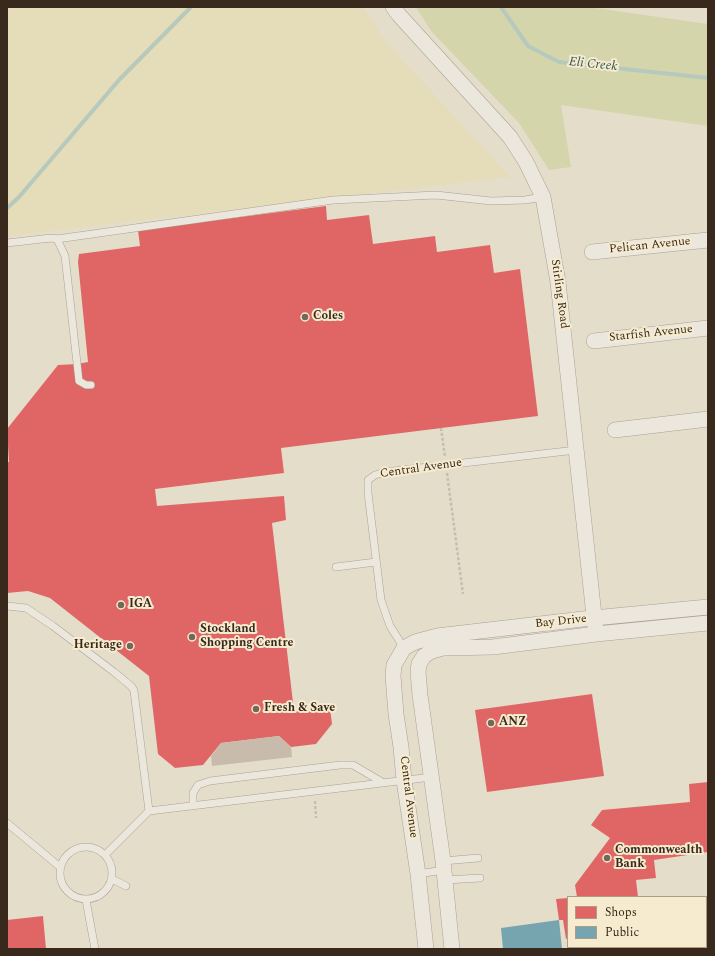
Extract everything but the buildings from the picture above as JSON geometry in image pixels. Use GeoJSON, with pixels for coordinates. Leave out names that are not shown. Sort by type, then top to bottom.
{"type":"FeatureCollection","features":[{"type":"Feature","properties":{"kind":"street","name":"Stirling Road"},"geometry":{"type":"LineString","coordinates":[[393,7],[398,15],[510,137],[526,162],[543,198],[558,282],[596,634]]}},
{"type":"Feature","properties":{"kind":"street","name":"Pelican Avenue"},"geometry":{"type":"LineString","coordinates":[[592,252],[708,240]]}},
{"type":"Feature","properties":{"kind":"street","name":"Starfish Avenue"},"geometry":{"type":"LineString","coordinates":[[594,341],[708,328]]}},
{"type":"Feature","properties":{"kind":"street"},"geometry":{"type":"LineString","coordinates":[[615,430],[708,419]]}},
{"type":"Feature","properties":{"kind":"street","name":"Bay Drive"},"geometry":{"type":"LineString","coordinates":[[410,645],[437,636],[708,607]]}},
{"type":"Feature","properties":{"kind":"street","name":"Bay Drive"},"geometry":{"type":"LineString","coordinates":[[432,777],[418,677],[419,664],[424,656],[432,651],[443,648],[492,647],[596,634],[708,623]]}},
{"type":"Feature","properties":{"kind":"street","name":"Central Avenue"},"geometry":{"type":"LineString","coordinates":[[410,645],[394,665],[393,676],[396,714],[418,874],[426,949]]}},
{"type":"Feature","properties":{"kind":"street"},"geometry":{"type":"LineString","coordinates":[[432,777],[452,949]]}},
{"type":"Feature","properties":{"kind":"lane"},"geometry":{"type":"LineString","coordinates":[[7,243],[52,238],[57,239],[333,200],[436,195],[491,201],[543,198]]}},
{"type":"Feature","properties":{"kind":"lane"},"geometry":{"type":"LineString","coordinates":[[57,239],[65,256],[80,381],[86,385],[91,385]]}},
{"type":"Feature","properties":{"kind":"lane","name":"Central Avenue"},"geometry":{"type":"LineString","coordinates":[[410,645],[385,615],[381,600],[368,493],[368,480],[375,475],[385,472],[577,450]]}},
{"type":"Feature","properties":{"kind":"lane"},"geometry":{"type":"LineString","coordinates":[[336,567],[376,562]]}},
{"type":"Feature","properties":{"kind":"lane"},"geometry":{"type":"LineString","coordinates":[[7,606],[26,608],[65,634],[132,687],[134,691],[148,811]]}},
{"type":"Feature","properties":{"kind":"lane"},"geometry":{"type":"LineString","coordinates":[[193,805],[193,793],[198,785],[210,781],[333,766],[353,765],[382,782]]}},
{"type":"Feature","properties":{"kind":"lane"},"geometry":{"type":"LineString","coordinates":[[105,854],[148,811],[432,777]]}},
{"type":"Feature","properties":{"kind":"lane"},"geometry":{"type":"LineString","coordinates":[[7,822],[60,867]]}},
{"type":"Feature","properties":{"kind":"lane"},"geometry":{"type":"LineString","coordinates":[[91,847],[105,854],[113,870],[112,879],[109,887],[103,894],[86,900],[77,898],[70,894],[64,887],[60,867],[69,854],[76,849],[91,847]]}},
{"type":"Feature","properties":{"kind":"lane"},"geometry":{"type":"LineString","coordinates":[[418,874],[444,870],[478,858]]}},
{"type":"Feature","properties":{"kind":"lane"},"geometry":{"type":"LineString","coordinates":[[444,870],[480,878]]}},
{"type":"Feature","properties":{"kind":"lane"},"geometry":{"type":"LineString","coordinates":[[112,879],[126,886]]}},
{"type":"Feature","properties":{"kind":"lane"},"geometry":{"type":"LineString","coordinates":[[86,900],[94,949]]}},
{"type":"Feature","properties":{"kind":"path"},"geometry":{"type":"LineString","coordinates":[[441,428],[463,594]]}},
{"type":"Feature","properties":{"kind":"path"},"geometry":{"type":"LineString","coordinates":[[314,791],[316,818]]}},
{"type":"Feature","properties":{"kind":"shaded area"},"geometry":{"type":"Polygon","coordinates":[[[7,7],[363,7],[385,41],[510,177],[7,236],[7,7]]]}},
{"type":"Feature","properties":{"kind":"green space"},"geometry":{"type":"Polygon","coordinates":[[[416,7],[588,7],[708,24],[708,126],[561,105],[571,167],[549,170],[519,123],[431,31],[416,7]]]}},
{"type":"Feature","properties":{"kind":"waterway"},"geometry":{"type":"LineString","coordinates":[[7,208],[19,197],[119,80],[191,7]]}},
{"type":"Feature","properties":{"kind":"waterway","name":"Eli Creek"},"geometry":{"type":"LineString","coordinates":[[501,7],[528,46],[559,62],[708,78]]}},
{"type":"Feature","properties":{"kind":"place","name":"Coles"},"geometry":{"type":"Point","coordinates":[305,317]}},
{"type":"Feature","properties":{"kind":"place","name":"IGA"},"geometry":{"type":"Point","coordinates":[121,605]}},
{"type":"Feature","properties":{"kind":"place","name":"Stockland Shopping Centre"},"geometry":{"type":"Point","coordinates":[192,637]}},
{"type":"Feature","properties":{"kind":"place","name":"Heritage"},"geometry":{"type":"Point","coordinates":[130,646]}},
{"type":"Feature","properties":{"kind":"place","name":"Fresh & Save"},"geometry":{"type":"Point","coordinates":[256,709]}},
{"type":"Feature","properties":{"kind":"place","name":"ANZ"},"geometry":{"type":"Point","coordinates":[491,723]}},
{"type":"Feature","properties":{"kind":"place","name":"Commonwealth Bank"},"geometry":{"type":"Point","coordinates":[607,858]}}]}
